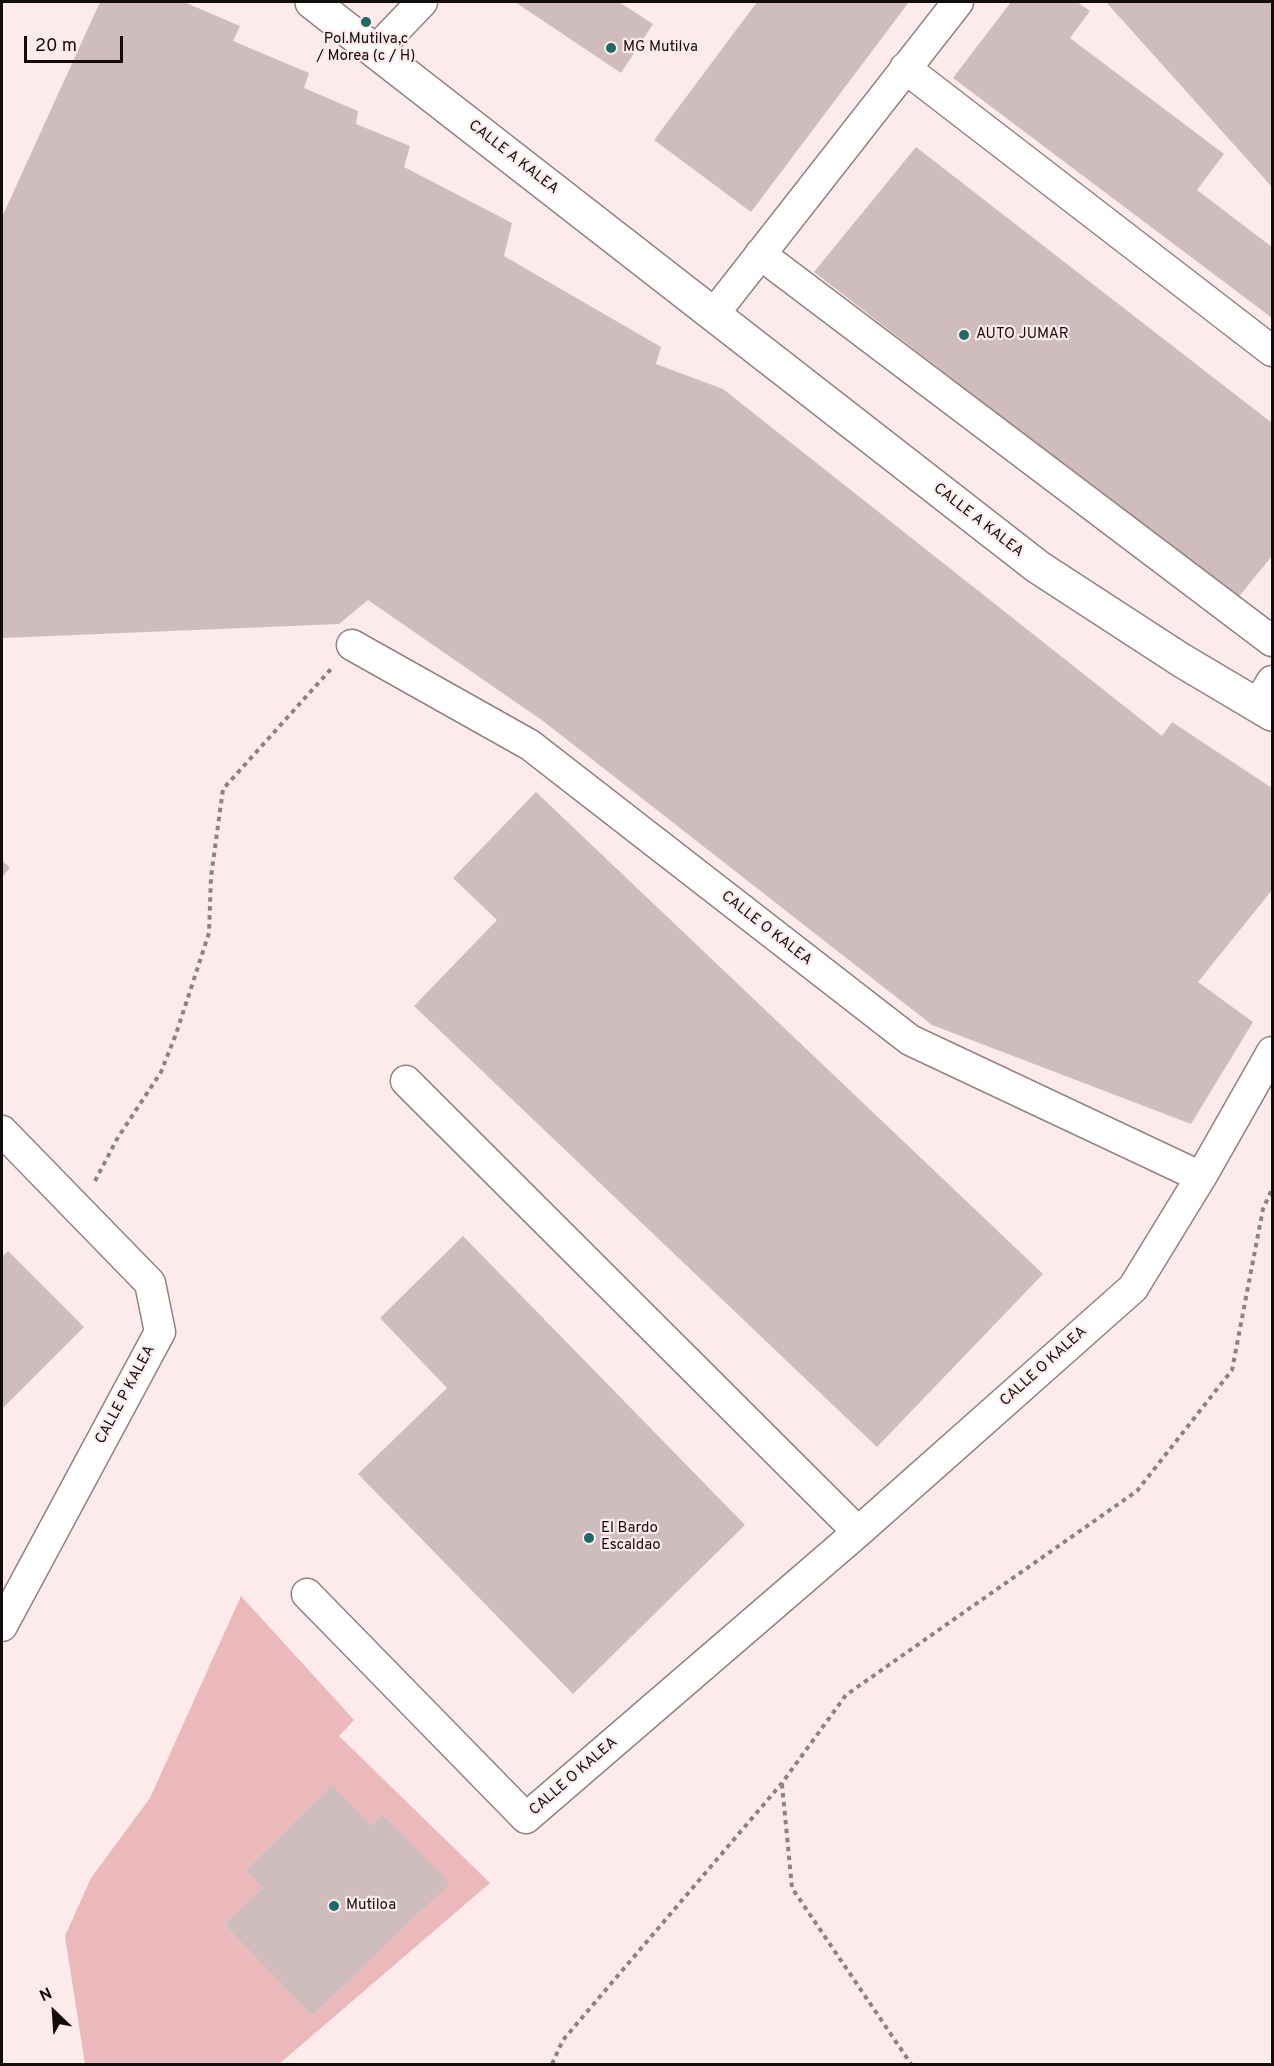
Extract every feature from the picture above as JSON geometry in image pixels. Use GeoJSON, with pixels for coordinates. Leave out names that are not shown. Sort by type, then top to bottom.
{"type":"FeatureCollection","features":[{"type":"Feature","properties":{"kind":"street","name":"CALLE A KALEA"},"geometry":{"type":"LineString","coordinates":[[312,2],[1038,567],[1181,660],[1267,700]]}},
{"type":"Feature","properties":{"kind":"street"},"geometry":{"type":"LineString","coordinates":[[376,50],[422,2]]}},
{"type":"Feature","properties":{"kind":"street"},"geometry":{"type":"LineString","coordinates":[[712,315],[958,2]]}},
{"type":"Feature","properties":{"kind":"street"},"geometry":{"type":"LineString","coordinates":[[905,68],[1272,351]]}},
{"type":"Feature","properties":{"kind":"street"},"geometry":{"type":"LineString","coordinates":[[760,254],[1272,641]]}},
{"type":"Feature","properties":{"kind":"street","name":"CALLE O KALEA"},"geometry":{"type":"LineString","coordinates":[[352,645],[530,745],[910,1040],[1201,1177]]}},
{"type":"Feature","properties":{"kind":"street","name":"CALLE O KALEA"},"geometry":{"type":"LineString","coordinates":[[307,1594],[526,1818],[858,1532],[1133,1288],[1201,1177],[1272,1052]]}},
{"type":"Feature","properties":{"kind":"street"},"geometry":{"type":"LineString","coordinates":[[406,1081],[858,1532]]}},
{"type":"Feature","properties":{"kind":"street","name":"CALLE P KALEA"},"geometry":{"type":"LineString","coordinates":[[2,1626],[160,1332],[150,1283],[4,1137]]}},
{"type":"Feature","properties":{"kind":"path"},"geometry":{"type":"LineString","coordinates":[[79,1210],[117,1139],[161,1072],[176,1034],[209,933],[211,877],[223,789],[352,645]]}},
{"type":"Feature","properties":{"kind":"path"},"geometry":{"type":"LineString","coordinates":[[552,2064],[563,2040],[782,1783],[846,1695],[1137,1491],[1232,1370],[1263,1209],[1272,1189]]}},
{"type":"Feature","properties":{"kind":"path"},"geometry":{"type":"LineString","coordinates":[[782,1783],[792,1888],[911,2064]]}},
{"type":"Feature","properties":{"kind":"shaded area"},"geometry":{"type":"Polygon","coordinates":[[[241,1596],[354,1720],[339,1736],[490,1883],[279,2064],[85,2064],[65,1936],[91,1878],[150,1798],[241,1596]],[[332,1786],[245,1870],[262,1888],[224,1925],[312,2016],[449,1883],[382,1814],[371,1825],[332,1786]]]}},
{"type":"Feature","properties":{"kind":"building"},"geometry":{"type":"Polygon","coordinates":[[[100,2],[184,2],[240,26],[233,41],[309,73],[304,88],[358,111],[356,124],[410,146],[404,167],[512,223],[504,256],[661,347],[656,364],[723,389],[1162,736],[1172,722],[1272,788],[1272,890],[1198,982],[1253,1022],[1191,1124],[932,1025],[543,721],[368,600],[339,624],[2,638],[2,217],[100,2]]]}},
{"type":"Feature","properties":{"kind":"building","name":"MG Mutilva"},"geometry":{"type":"Polygon","coordinates":[[[515,2],[619,2],[653,24],[621,73],[515,2]]]}},
{"type":"Feature","properties":{"kind":"building"},"geometry":{"type":"Polygon","coordinates":[[[757,2],[909,2],[751,212],[654,140],[757,2]]]}},
{"type":"Feature","properties":{"kind":"building"},"geometry":{"type":"Polygon","coordinates":[[[1011,2],[1077,2],[1090,11],[1070,38],[1224,154],[1197,190],[1272,247],[1272,318],[953,78],[1011,2]]]}},
{"type":"Feature","properties":{"kind":"building"},"geometry":{"type":"Polygon","coordinates":[[[1106,2],[1272,2],[1272,187],[1106,2]]]}},
{"type":"Feature","properties":{"kind":"building"},"geometry":{"type":"Polygon","coordinates":[[[916,147],[1272,423],[1272,556],[1237,599],[814,272],[916,147]]]}},
{"type":"Feature","properties":{"kind":"building"},"geometry":{"type":"Polygon","coordinates":[[[536,792],[1043,1274],[877,1447],[414,1006],[497,920],[453,878],[536,792]]]}},
{"type":"Feature","properties":{"kind":"building"},"geometry":{"type":"Polygon","coordinates":[[[2,860],[10,868],[2,877],[2,860]]]}},
{"type":"Feature","properties":{"kind":"building"},"geometry":{"type":"Polygon","coordinates":[[[463,1236],[745,1525],[573,1694],[358,1474],[447,1388],[380,1318],[463,1236]]]}},
{"type":"Feature","properties":{"kind":"building"},"geometry":{"type":"Polygon","coordinates":[[[8,1251],[84,1327],[2,1409],[2,1257],[8,1251]]]}},
{"type":"Feature","properties":{"kind":"building","name":"Mutiloa"},"geometry":{"type":"Polygon","coordinates":[[[332,1785],[371,1825],[382,1814],[450,1883],[312,2016],[224,1925],[262,1888],[245,1870],[332,1785]]]}},
{"type":"Feature","properties":{"kind":"place","name":"Pol.Mutilva,c / Morea (c / H)"},"geometry":{"type":"Point","coordinates":[366,22]}},
{"type":"Feature","properties":{"kind":"place","name":"MG Mutilva"},"geometry":{"type":"Point","coordinates":[611,48]}},
{"type":"Feature","properties":{"kind":"place","name":"AUTO JUMAR"},"geometry":{"type":"Point","coordinates":[964,335]}},
{"type":"Feature","properties":{"kind":"place","name":"El Bardo Escaldao"},"geometry":{"type":"Point","coordinates":[589,1538]}},
{"type":"Feature","properties":{"kind":"place","name":"Mutiloa"},"geometry":{"type":"Point","coordinates":[334,1906]}}]}
